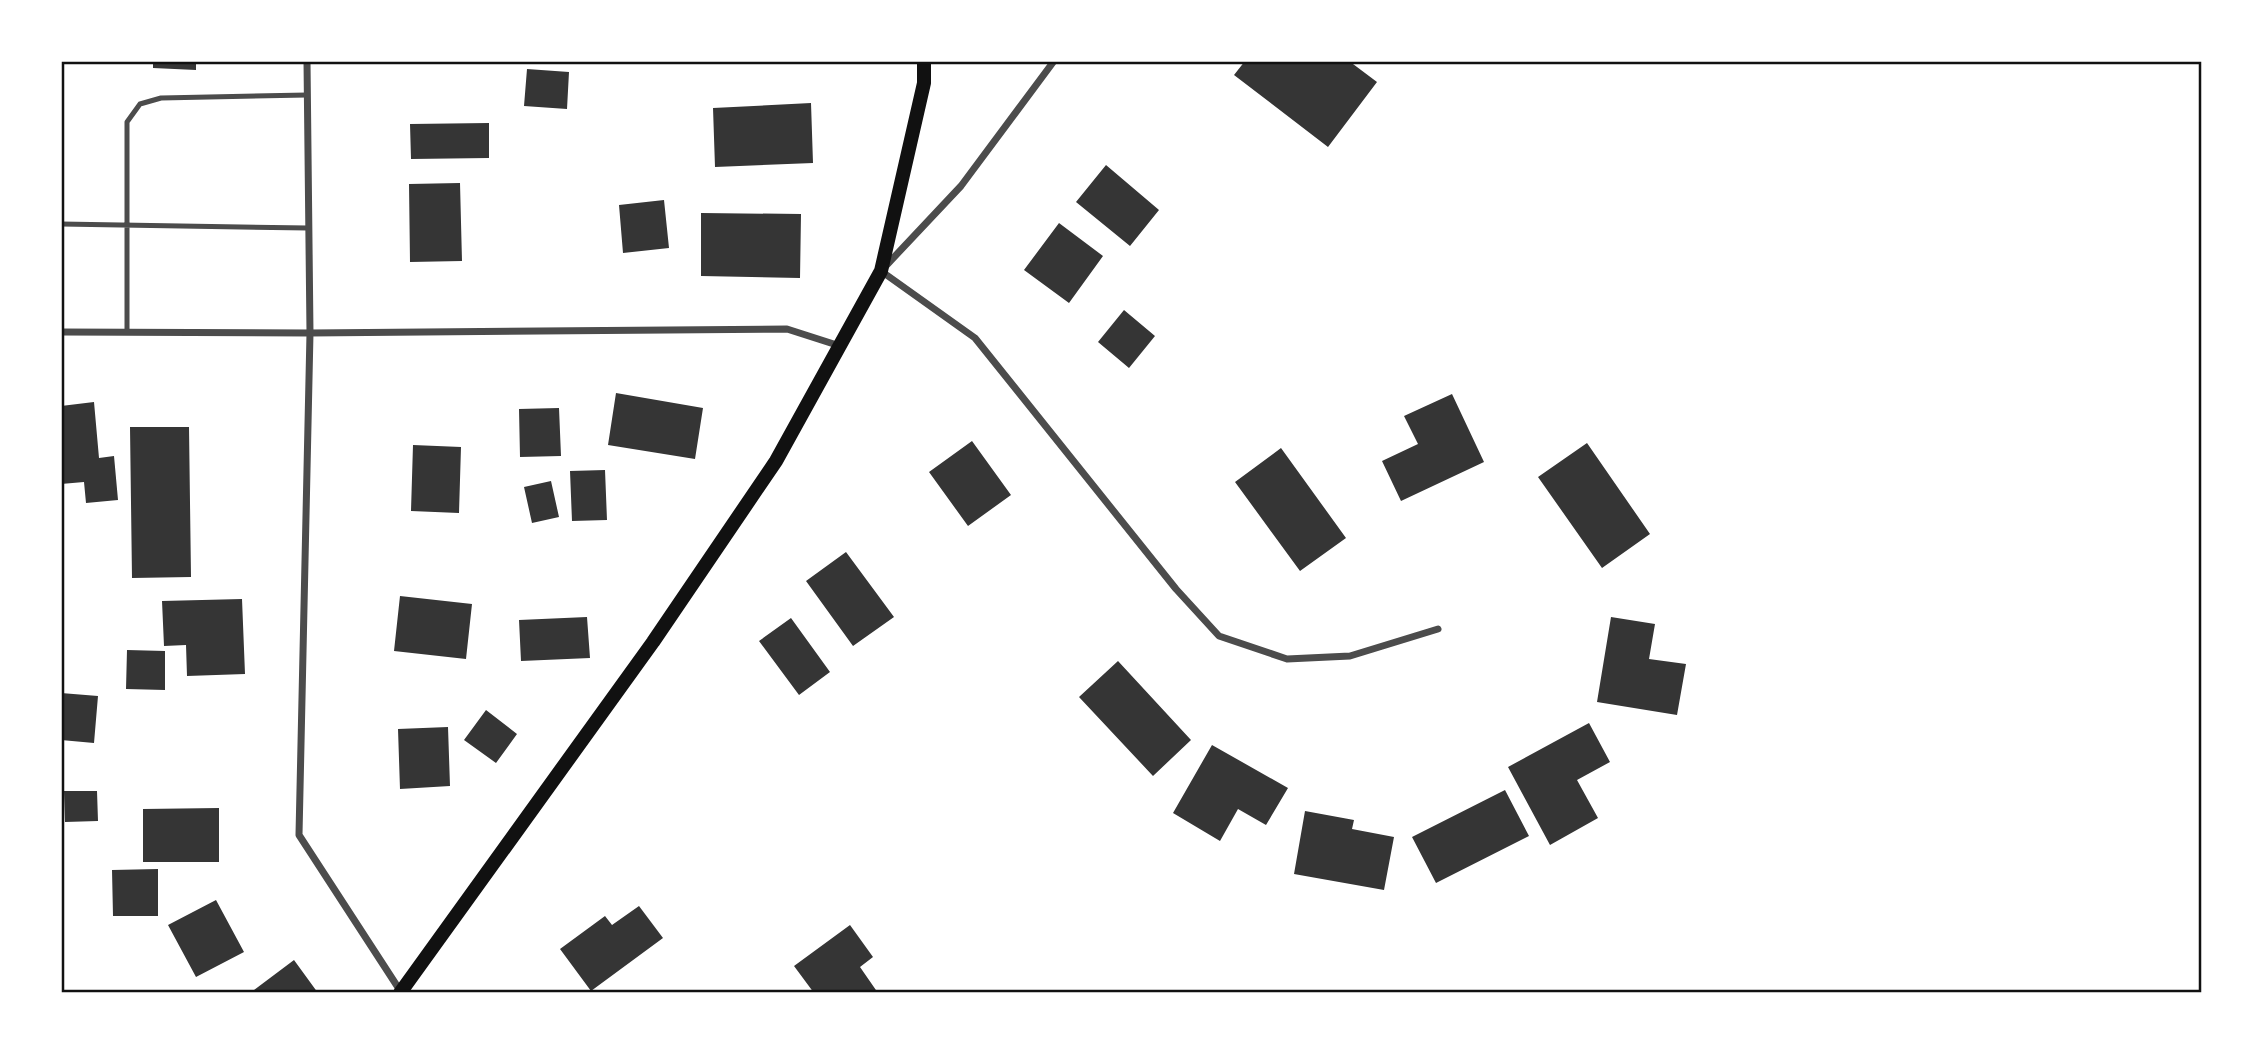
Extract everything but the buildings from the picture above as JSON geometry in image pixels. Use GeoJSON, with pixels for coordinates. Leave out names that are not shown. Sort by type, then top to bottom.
{"type":"FeatureCollection","features":[{"type":"Feature","properties":{"kind":"main road"},"geometry":{"type":"LineString","coordinates":[[401,992],[653,642],[769,472],[841,346],[881,271],[924,83],[924,61]]}},
{"type":"Feature","properties":{"kind":"street"},"geometry":{"type":"LineString","coordinates":[[307,61],[310,333],[299,835],[401,992]]}},
{"type":"Feature","properties":{"kind":"street"},"geometry":{"type":"LineString","coordinates":[[1054,61],[961,186],[881,271],[975,338],[1176,589],[1219,636],[1287,660],[1350,656],[1438,629]]}},
{"type":"Feature","properties":{"kind":"street"},"geometry":{"type":"LineString","coordinates":[[61,332],[787,329],[841,346]]}},
{"type":"Feature","properties":{"kind":"lane"},"geometry":{"type":"LineString","coordinates":[[127,332],[127,122],[140,104],[160,98],[307,95]]}},
{"type":"Feature","properties":{"kind":"lane"},"geometry":{"type":"LineString","coordinates":[[61,224],[309,228]]}}]}
